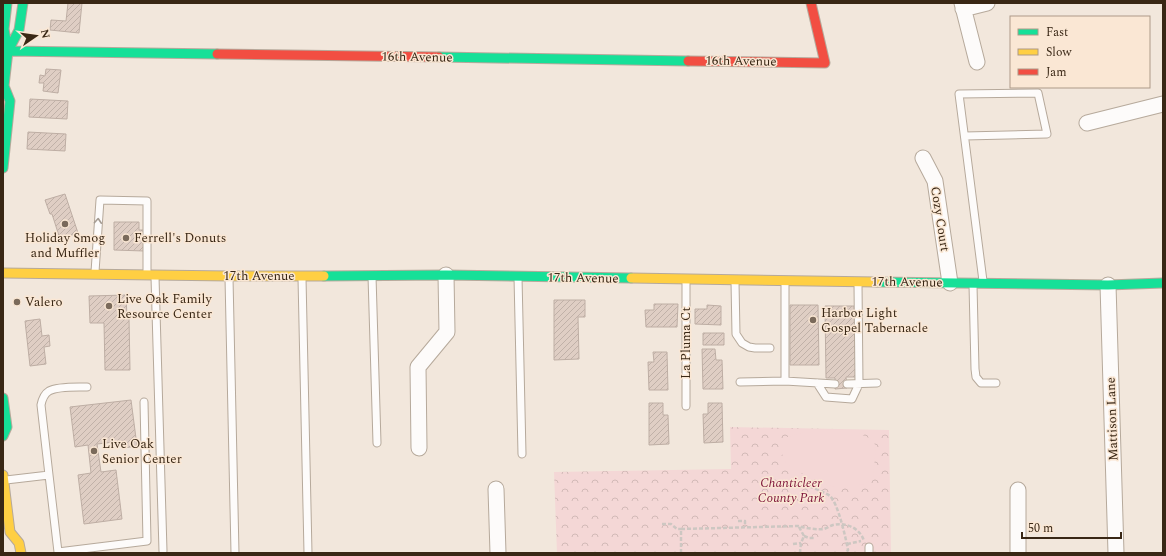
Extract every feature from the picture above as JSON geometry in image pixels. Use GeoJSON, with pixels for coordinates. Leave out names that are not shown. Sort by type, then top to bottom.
{"type":"FeatureCollection","features":[{"type":"Feature","properties":{"kind":"main road"},"geometry":{"type":"LineString","coordinates":[[8,51],[20,30],[23,3]]}},
{"type":"Feature","properties":{"kind":"main road","name":"16th Avenue"},"geometry":{"type":"LineString","coordinates":[[8,51],[825,63],[811,3]]}},
{"type":"Feature","properties":{"kind":"main road"},"geometry":{"type":"LineString","coordinates":[[3,168],[10,101],[3,86],[8,51],[4,29],[5,9]]}},
{"type":"Feature","properties":{"kind":"main road","name":"17th Avenue"},"geometry":{"type":"LineString","coordinates":[[3,273],[229,276],[446,275],[1108,285],[1163,283]]}},
{"type":"Feature","properties":{"kind":"main road"},"geometry":{"type":"LineString","coordinates":[[3,398],[7,428],[3,436]]}},
{"type":"Feature","properties":{"kind":"main road"},"geometry":{"type":"LineString","coordinates":[[3,478],[6,533],[3,541]]}},
{"type":"Feature","properties":{"kind":"main road"},"geometry":{"type":"LineString","coordinates":[[6,533],[19,543],[21,553]]}},
{"type":"Feature","properties":{"kind":"street"},"geometry":{"type":"LineString","coordinates":[[977,62],[962,6],[987,3]]}},
{"type":"Feature","properties":{"kind":"street"},"geometry":{"type":"LineString","coordinates":[[1087,123],[1163,104]]}},
{"type":"Feature","properties":{"kind":"street","name":"Cozy Court"},"geometry":{"type":"LineString","coordinates":[[923,158],[935,181],[950,283]]}},
{"type":"Feature","properties":{"kind":"street"},"geometry":{"type":"LineString","coordinates":[[419,448],[418,367],[447,332],[446,275]]}},
{"type":"Feature","properties":{"kind":"street","name":"Mattison Lane"},"geometry":{"type":"LineString","coordinates":[[1108,285],[1116,553]]}},
{"type":"Feature","properties":{"kind":"street"},"geometry":{"type":"LineString","coordinates":[[496,488],[498,553]]}},
{"type":"Feature","properties":{"kind":"street"},"geometry":{"type":"LineString","coordinates":[[1018,490],[1018,553]]}},
{"type":"Feature","properties":{"kind":"lane"},"geometry":{"type":"LineString","coordinates":[[965,136],[1047,134],[1038,93],[959,94],[983,283]]}},
{"type":"Feature","properties":{"kind":"lane"},"geometry":{"type":"LineString","coordinates":[[94,274],[100,200],[147,201],[163,551]]}},
{"type":"Feature","properties":{"kind":"lane"},"geometry":{"type":"LineString","coordinates":[[229,276],[235,553]]}},
{"type":"Feature","properties":{"kind":"lane"},"geometry":{"type":"LineString","coordinates":[[302,276],[308,553]]}},
{"type":"Feature","properties":{"kind":"lane"},"geometry":{"type":"LineString","coordinates":[[372,276],[377,442]]}},
{"type":"Feature","properties":{"kind":"lane"},"geometry":{"type":"LineString","coordinates":[[518,277],[522,454]]}},
{"type":"Feature","properties":{"kind":"lane","name":"La Pluma Ct"},"geometry":{"type":"LineString","coordinates":[[686,279],[686,406]]}},
{"type":"Feature","properties":{"kind":"lane"},"geometry":{"type":"LineString","coordinates":[[735,280],[736,334],[742,343],[749,347],[770,348]]}},
{"type":"Feature","properties":{"kind":"lane"},"geometry":{"type":"LineString","coordinates":[[785,281],[785,381]]}},
{"type":"Feature","properties":{"kind":"lane"},"geometry":{"type":"LineString","coordinates":[[817,383],[826,398],[852,399],[859,384],[858,282]]}},
{"type":"Feature","properties":{"kind":"lane"},"geometry":{"type":"LineString","coordinates":[[973,283],[976,377],[981,382],[996,383]]}},
{"type":"Feature","properties":{"kind":"lane"},"geometry":{"type":"LineString","coordinates":[[740,382],[785,381],[835,384]]}},
{"type":"Feature","properties":{"kind":"lane"},"geometry":{"type":"LineString","coordinates":[[847,384],[876,384]]}},
{"type":"Feature","properties":{"kind":"lane"},"geometry":{"type":"LineString","coordinates":[[87,387],[55,389],[48,392],[42,399],[41,405],[58,552],[147,541],[144,402]]}},
{"type":"Feature","properties":{"kind":"lane"},"geometry":{"type":"LineString","coordinates":[[3,478],[49,475]]}},
{"type":"Feature","properties":{"kind":"path"},"geometry":{"type":"LineString","coordinates":[[804,484],[830,496],[842,525],[848,550],[846,553]]}},
{"type":"Feature","properties":{"kind":"path"},"geometry":{"type":"LineString","coordinates":[[738,521],[745,521],[745,527]]}},
{"type":"Feature","properties":{"kind":"path"},"geometry":{"type":"LineString","coordinates":[[662,524],[671,524],[677,529],[799,526],[825,529],[834,525],[850,525],[858,531],[869,550]]}},
{"type":"Feature","properties":{"kind":"path"},"geometry":{"type":"LineString","coordinates":[[799,526],[804,536],[814,538]]}},
{"type":"Feature","properties":{"kind":"path"},"geometry":{"type":"LineString","coordinates":[[681,529],[681,553]]}},
{"type":"Feature","properties":{"kind":"path"},"geometry":{"type":"LineString","coordinates":[[801,553],[801,543],[804,536]]}},
{"type":"Feature","properties":{"kind":"path"},"geometry":{"type":"LineString","coordinates":[[847,544],[864,541]]}},
{"type":"Feature","properties":{"kind":"path"},"geometry":{"type":"LineString","coordinates":[[793,544],[801,543]]}},
{"type":"Feature","properties":{"kind":"green space","name":"Chanticleer County Park"},"geometry":{"type":"Polygon","coordinates":[[[730,427],[889,430],[891,553],[557,553],[554,472],[731,469],[730,427]]]}},
{"type":"Feature","properties":{"kind":"green space"},"geometry":{"type":"Polygon","coordinates":[[[804,432],[856,432],[871,439],[876,446],[873,479],[864,484],[833,487],[799,472],[786,463],[782,454],[781,445],[784,438],[804,432]]]}},
{"type":"Feature","properties":{"kind":"building"},"geometry":{"type":"Polygon","coordinates":[[[68,3],[82,3],[79,33],[50,30],[51,20],[66,21],[68,3]]]}},
{"type":"Feature","properties":{"kind":"building"},"geometry":{"type":"Polygon","coordinates":[[[46,69],[61,70],[58,93],[43,91],[44,83],[39,83],[40,75],[45,76],[46,69]]]}},
{"type":"Feature","properties":{"kind":"building"},"geometry":{"type":"Polygon","coordinates":[[[30,99],[68,101],[67,119],[29,117],[30,99]]]}},
{"type":"Feature","properties":{"kind":"building"},"geometry":{"type":"Polygon","coordinates":[[[28,132],[66,134],[65,151],[27,149],[28,132]]]}},
{"type":"Feature","properties":{"kind":"building","name":"Holiday Smog and Muffler"},"geometry":{"type":"Polygon","coordinates":[[[65,194],[78,233],[60,239],[52,214],[50,214],[45,200],[65,194]]]}},
{"type":"Feature","properties":{"kind":"building"},"geometry":{"type":"Polygon","coordinates":[[[114,222],[139,222],[139,230],[144,230],[144,251],[114,250],[114,222]]]}},
{"type":"Feature","properties":{"kind":"building"},"geometry":{"type":"Polygon","coordinates":[[[126,295],[127,318],[129,318],[130,370],[105,370],[104,323],[90,323],[89,296],[126,295]]]}},
{"type":"Feature","properties":{"kind":"building"},"geometry":{"type":"Polygon","coordinates":[[[554,300],[585,300],[585,317],[578,317],[579,359],[554,360],[554,300]]]}},
{"type":"Feature","properties":{"kind":"building"},"geometry":{"type":"Polygon","coordinates":[[[654,304],[678,304],[677,327],[646,327],[645,310],[654,310],[654,304]]]}},
{"type":"Feature","properties":{"kind":"building"},"geometry":{"type":"Polygon","coordinates":[[[707,305],[721,306],[721,325],[695,324],[695,309],[707,309],[707,305]]]}},
{"type":"Feature","properties":{"kind":"building"},"geometry":{"type":"Polygon","coordinates":[[[790,305],[818,305],[819,365],[790,365],[790,305]]]}},
{"type":"Feature","properties":{"kind":"building"},"geometry":{"type":"Polygon","coordinates":[[[825,306],[854,306],[856,377],[846,377],[847,388],[835,389],[835,378],[826,378],[825,306]]]}},
{"type":"Feature","properties":{"kind":"building"},"geometry":{"type":"Polygon","coordinates":[[[40,319],[42,336],[49,335],[50,346],[44,347],[46,364],[30,366],[25,321],[40,319]]]}},
{"type":"Feature","properties":{"kind":"building"},"geometry":{"type":"Polygon","coordinates":[[[703,333],[724,333],[724,345],[703,345],[703,333]]]}},
{"type":"Feature","properties":{"kind":"building"},"geometry":{"type":"Polygon","coordinates":[[[702,349],[715,349],[716,360],[722,360],[723,389],[703,389],[702,349]]]}},
{"type":"Feature","properties":{"kind":"building"},"geometry":{"type":"Polygon","coordinates":[[[653,352],[667,352],[668,390],[649,390],[648,362],[654,362],[653,352]]]}},
{"type":"Feature","properties":{"kind":"building"},"geometry":{"type":"Polygon","coordinates":[[[131,400],[137,446],[124,448],[123,441],[97,444],[101,472],[116,470],[122,519],[84,524],[78,475],[91,473],[88,445],[75,447],[70,407],[131,400]]]}},
{"type":"Feature","properties":{"kind":"building"},"geometry":{"type":"Polygon","coordinates":[[[649,403],[663,403],[663,415],[668,415],[669,444],[649,445],[649,403]]]}},
{"type":"Feature","properties":{"kind":"building"},"geometry":{"type":"Polygon","coordinates":[[[708,403],[722,403],[723,442],[704,443],[703,414],[708,414],[708,403]]]}},
{"type":"Feature","properties":{"kind":"traffic: fast"},"geometry":{"type":"LineString","coordinates":[[3,168],[10,101],[4,86],[8,51],[4,29],[7,3]]}},
{"type":"Feature","properties":{"kind":"traffic: fast"},"geometry":{"type":"LineString","coordinates":[[8,51],[19,30],[23,3]]}},
{"type":"Feature","properties":{"kind":"traffic: fast"},"geometry":{"type":"LineString","coordinates":[[8,51],[217,54]]}},
{"type":"Feature","properties":{"kind":"traffic: fast"},"geometry":{"type":"LineString","coordinates":[[439,57],[688,61]]}},
{"type":"Feature","properties":{"kind":"traffic: fast"},"geometry":{"type":"LineString","coordinates":[[324,276],[446,275],[631,278]]}},
{"type":"Feature","properties":{"kind":"traffic: fast"},"geometry":{"type":"LineString","coordinates":[[877,282],[1108,285],[1163,283]]}},
{"type":"Feature","properties":{"kind":"traffic: fast"},"geometry":{"type":"LineString","coordinates":[[3,398],[7,427],[3,436]]}},
{"type":"Feature","properties":{"kind":"traffic: slow"},"geometry":{"type":"LineString","coordinates":[[3,273],[324,276]]}},
{"type":"Feature","properties":{"kind":"traffic: slow"},"geometry":{"type":"LineString","coordinates":[[631,278],[877,282]]}},
{"type":"Feature","properties":{"kind":"traffic: slow"},"geometry":{"type":"LineString","coordinates":[[3,475],[10,532],[19,543],[21,553]]}},
{"type":"Feature","properties":{"kind":"traffic: jam"},"geometry":{"type":"LineString","coordinates":[[688,61],[825,63],[811,3]]}},
{"type":"Feature","properties":{"kind":"traffic: jam"},"geometry":{"type":"LineString","coordinates":[[217,54],[439,57]]}},
{"type":"Feature","properties":{"kind":"place","name":"Holiday Smog and Muffler"},"geometry":{"type":"Point","coordinates":[65,224]}},
{"type":"Feature","properties":{"kind":"place","name":"Ferrell's Donuts"},"geometry":{"type":"Point","coordinates":[126,238]}},
{"type":"Feature","properties":{"kind":"place","name":"Valero"},"geometry":{"type":"Point","coordinates":[17,302]}},
{"type":"Feature","properties":{"kind":"place","name":"Live Oak Family Resource Center"},"geometry":{"type":"Point","coordinates":[109,306]}},
{"type":"Feature","properties":{"kind":"place","name":"Harbor Light Gospel Tabernacle"},"geometry":{"type":"Point","coordinates":[813,320]}},
{"type":"Feature","properties":{"kind":"place","name":"Live Oak Senior Center"},"geometry":{"type":"Point","coordinates":[94,451]}}]}
